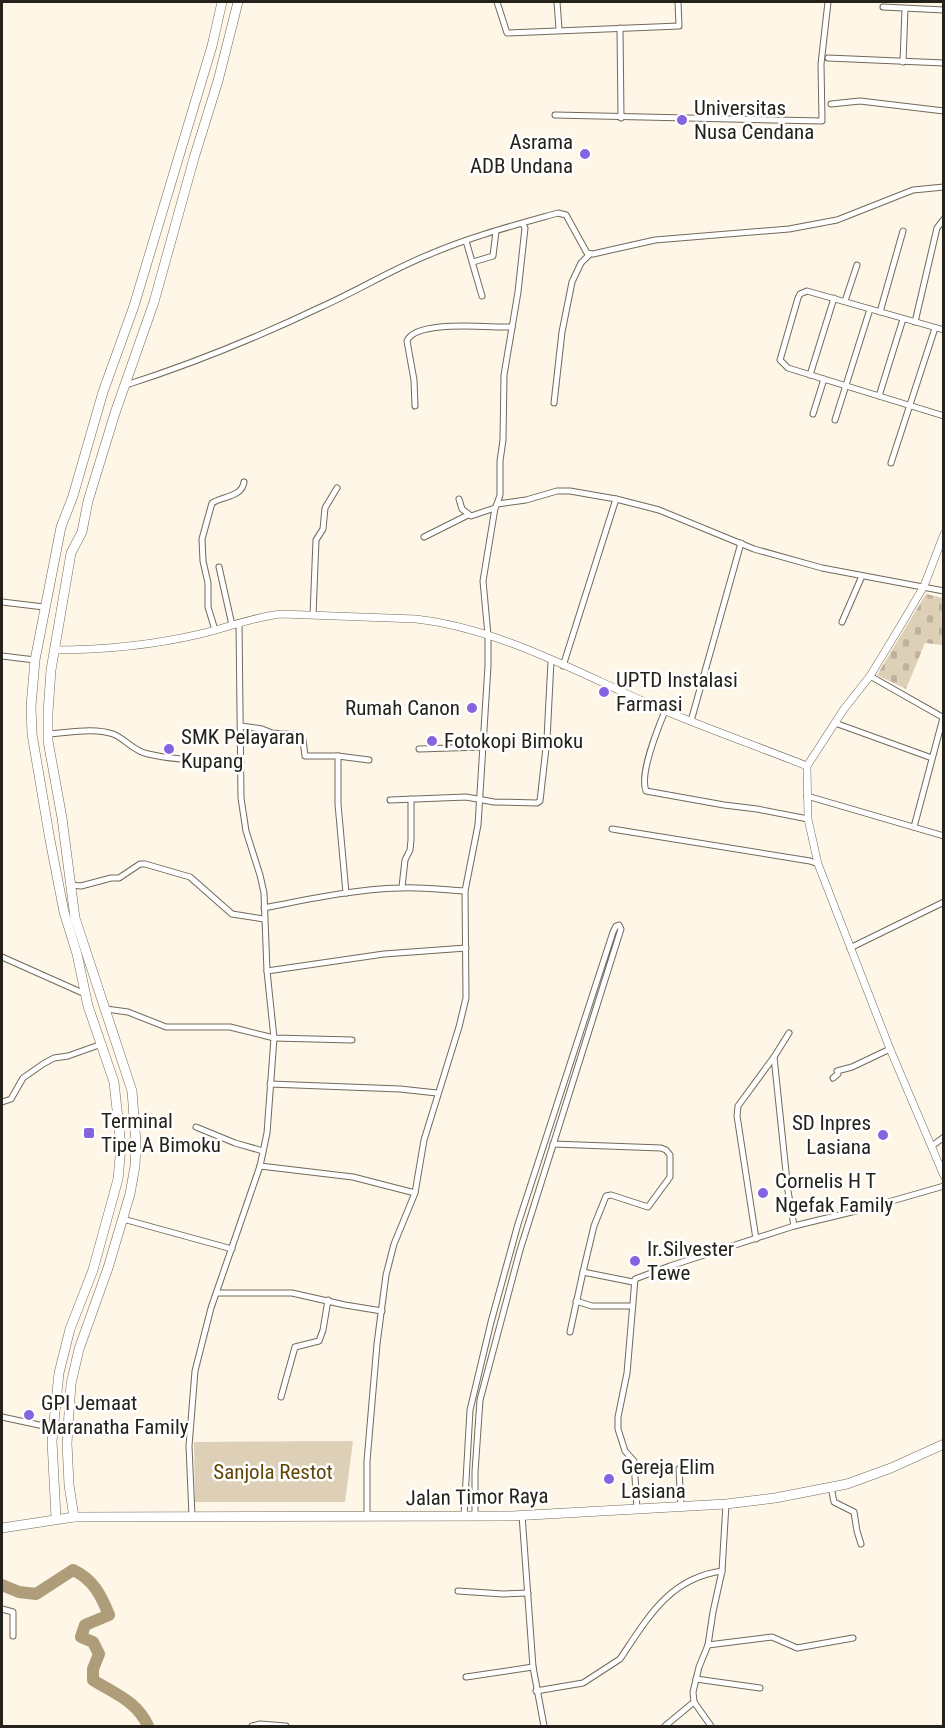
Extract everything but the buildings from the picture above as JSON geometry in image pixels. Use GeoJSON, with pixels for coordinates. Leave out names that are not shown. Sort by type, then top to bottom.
{"type":"FeatureCollection","features":[{"type":"Feature","properties":{"kind":"highway"},"geometry":{"type":"LineString","coordinates":[[56,1518],[53,1428],[59,1373],[69,1333],[93,1270],[122,1156],[114,1083],[99,1045],[77,954],[64,912],[39,779],[32,734],[31,706],[35,660],[60,526],[73,496],[96,415],[134,306],[212,46],[222,2]]}},
{"type":"Feature","properties":{"kind":"highway"},"geometry":{"type":"LineString","coordinates":[[74,1517],[68,1471],[68,1419],[73,1374],[82,1338],[123,1219],[135,1166],[135,1117],[132,1091],[77,925],[48,734],[54,650],[71,553],[82,532],[88,501],[112,421],[154,302],[218,81],[238,2]]}},
{"type":"Feature","properties":{"kind":"highway"},"geometry":{"type":"LineString","coordinates":[[179,153],[194,158]]}},
{"type":"Feature","properties":{"kind":"highway"},"geometry":{"type":"LineString","coordinates":[[96,415],[112,421]]}},
{"type":"Feature","properties":{"kind":"highway"},"geometry":{"type":"LineString","coordinates":[[39,779],[54,776]]}},
{"type":"Feature","properties":{"kind":"highway"},"geometry":{"type":"LineString","coordinates":[[88,1006],[105,1005]]}},
{"type":"Feature","properties":{"kind":"highway"},"geometry":{"type":"LineString","coordinates":[[119,1118],[135,1117]]}},
{"type":"Feature","properties":{"kind":"highway"},"geometry":{"type":"LineString","coordinates":[[69,1333],[82,1338]]}},
{"type":"Feature","properties":{"kind":"highway","name":"Jalan Timor Raya"},"geometry":{"type":"LineString","coordinates":[[2,1528],[74,1517],[476,1516],[726,1504],[831,1487],[869,1477],[944,1444]]}},
{"type":"Feature","properties":{"kind":"street"},"geometry":{"type":"LineString","coordinates":[[497,2],[507,33],[559,29],[678,26],[678,2]]}},
{"type":"Feature","properties":{"kind":"street"},"geometry":{"type":"LineString","coordinates":[[557,2],[559,29]]}},
{"type":"Feature","properties":{"kind":"street"},"geometry":{"type":"LineString","coordinates":[[555,115],[822,121],[821,64],[828,2]]}},
{"type":"Feature","properties":{"kind":"street"},"geometry":{"type":"LineString","coordinates":[[903,2],[903,62]]}},
{"type":"Feature","properties":{"kind":"street"},"geometry":{"type":"LineString","coordinates":[[883,7],[944,10]]}},
{"type":"Feature","properties":{"kind":"street"},"geometry":{"type":"LineString","coordinates":[[620,28],[621,118]]}},
{"type":"Feature","properties":{"kind":"street"},"geometry":{"type":"LineString","coordinates":[[828,58],[944,63]]}},
{"type":"Feature","properties":{"kind":"street"},"geometry":{"type":"LineString","coordinates":[[831,104],[860,101],[944,111]]}},
{"type":"Feature","properties":{"kind":"street"},"geometry":{"type":"LineString","coordinates":[[554,403],[562,332],[572,282],[581,263],[590,254],[655,240],[789,229],[837,220],[913,190],[944,187]]}},
{"type":"Feature","properties":{"kind":"street"},"geometry":{"type":"LineString","coordinates":[[125,385],[254,337],[322,307],[425,256],[496,231],[563,214],[566,215],[582,246],[590,254]]}},
{"type":"Feature","properties":{"kind":"street"},"geometry":{"type":"LineString","coordinates":[[915,322],[936,228],[944,219]]}},
{"type":"Feature","properties":{"kind":"street"},"geometry":{"type":"LineString","coordinates":[[367,1516],[368,1461],[386,1275],[415,1193],[424,1140],[465,1006],[467,987],[465,891],[478,825],[488,635],[483,581],[500,495],[504,375],[525,228],[523,224]]}},
{"type":"Feature","properties":{"kind":"street"},"geometry":{"type":"LineString","coordinates":[[473,262],[493,256],[496,231]]}},
{"type":"Feature","properties":{"kind":"street"},"geometry":{"type":"LineString","coordinates":[[880,312],[903,231]]}},
{"type":"Feature","properties":{"kind":"street"},"geometry":{"type":"LineString","coordinates":[[466,241],[482,296]]}},
{"type":"Feature","properties":{"kind":"street"},"geometry":{"type":"LineString","coordinates":[[845,301],[857,265]]}},
{"type":"Feature","properties":{"kind":"street"},"geometry":{"type":"LineString","coordinates":[[944,330],[807,291],[800,294],[798,298],[780,360],[788,368],[944,416]]}},
{"type":"Feature","properties":{"kind":"street"},"geometry":{"type":"LineString","coordinates":[[810,375],[834,298]]}},
{"type":"Feature","properties":{"kind":"street"},"geometry":{"type":"LineString","coordinates":[[835,420],[870,309]]}},
{"type":"Feature","properties":{"kind":"street"},"geometry":{"type":"LineString","coordinates":[[879,396],[903,319]]}},
{"type":"Feature","properties":{"kind":"street"},"geometry":{"type":"LineString","coordinates":[[416,406],[414,380],[406,341],[409,336],[419,330],[435,327],[512,327]]}},
{"type":"Feature","properties":{"kind":"street"},"geometry":{"type":"LineString","coordinates":[[891,463],[935,328]]}},
{"type":"Feature","properties":{"kind":"street"},"geometry":{"type":"LineString","coordinates":[[813,414],[824,379]]}},
{"type":"Feature","properties":{"kind":"street"},"geometry":{"type":"LineString","coordinates":[[215,630],[208,607],[208,583],[203,566],[202,539],[212,502],[240,492],[244,487],[244,482]]}},
{"type":"Feature","properties":{"kind":"street"},"geometry":{"type":"LineString","coordinates":[[313,615],[316,540],[323,530],[325,508],[338,488]]}},
{"type":"Feature","properties":{"kind":"street"},"geometry":{"type":"LineString","coordinates":[[424,537],[468,515],[471,516],[496,506],[557,491],[582,493],[658,510],[741,543],[822,568],[944,591]]}},
{"type":"Feature","properties":{"kind":"street"},"geometry":{"type":"LineString","coordinates":[[459,499],[462,509],[468,515]]}},
{"type":"Feature","properties":{"kind":"street"},"geometry":{"type":"LineString","coordinates":[[563,666],[616,499]]}},
{"type":"Feature","properties":{"kind":"street"},"geometry":{"type":"LineString","coordinates":[[944,534],[924,586],[870,676],[807,766],[808,819],[818,864],[890,1049],[944,1176]]}},
{"type":"Feature","properties":{"kind":"street"},"geometry":{"type":"LineString","coordinates":[[691,721],[741,543]]}},
{"type":"Feature","properties":{"kind":"street"},"geometry":{"type":"LineString","coordinates":[[192,1516],[189,1446],[195,1371],[205,1328],[260,1166],[267,1133],[274,1038],[260,875],[242,810],[242,726],[236,624],[219,567]]}},
{"type":"Feature","properties":{"kind":"street"},"geometry":{"type":"LineString","coordinates":[[842,622],[862,576]]}},
{"type":"Feature","properties":{"kind":"street"},"geometry":{"type":"LineString","coordinates":[[2,602],[44,608]]}},
{"type":"Feature","properties":{"kind":"street"},"geometry":{"type":"LineString","coordinates":[[54,650],[107,649],[190,636],[265,616],[313,615],[416,619],[455,625],[488,635],[665,711],[807,766]]}},
{"type":"Feature","properties":{"kind":"street"},"geometry":{"type":"LineString","coordinates":[[2,656],[35,660]]}},
{"type":"Feature","properties":{"kind":"street"},"geometry":{"type":"LineString","coordinates":[[390,800],[466,797],[494,802],[537,803],[540,801],[547,739],[551,661]]}},
{"type":"Feature","properties":{"kind":"street"},"geometry":{"type":"LineString","coordinates":[[870,676],[943,718],[914,827]]}},
{"type":"Feature","properties":{"kind":"street"},"geometry":{"type":"LineString","coordinates":[[665,711],[650,755],[645,780],[646,791],[808,819]]}},
{"type":"Feature","properties":{"kind":"street"},"geometry":{"type":"LineString","coordinates":[[835,723],[932,758]]}},
{"type":"Feature","properties":{"kind":"street"},"geometry":{"type":"LineString","coordinates":[[242,726],[272,733],[299,735],[303,740],[305,756],[338,756],[369,760]]}},
{"type":"Feature","properties":{"kind":"street"},"geometry":{"type":"LineString","coordinates":[[48,734],[89,731],[107,733],[125,741],[135,750],[148,754],[178,759],[241,762]]}},
{"type":"Feature","properties":{"kind":"street"},"geometry":{"type":"LineString","coordinates":[[419,749],[482,747]]}},
{"type":"Feature","properties":{"kind":"street"},"geometry":{"type":"LineString","coordinates":[[338,756],[338,804],[346,893]]}},
{"type":"Feature","properties":{"kind":"street"},"geometry":{"type":"LineString","coordinates":[[807,796],[944,836]]}},
{"type":"Feature","properties":{"kind":"street"},"geometry":{"type":"LineString","coordinates":[[402,887],[405,860],[409,854],[411,840],[411,800]]}},
{"type":"Feature","properties":{"kind":"street"},"geometry":{"type":"LineString","coordinates":[[612,829],[818,864]]}},
{"type":"Feature","properties":{"kind":"street"},"geometry":{"type":"LineString","coordinates":[[71,885],[81,886],[119,878],[140,864],[145,864],[190,877],[232,914],[264,919]]}},
{"type":"Feature","properties":{"kind":"street"},"geometry":{"type":"LineString","coordinates":[[264,908],[346,893],[402,887],[465,891]]}},
{"type":"Feature","properties":{"kind":"street"},"geometry":{"type":"LineString","coordinates":[[850,948],[944,902]]}},
{"type":"Feature","properties":{"kind":"street"},"geometry":{"type":"LineString","coordinates":[[464,1516],[472,1400],[511,1248],[609,944],[616,926],[619,925],[621,929],[583,1057],[520,1250],[480,1400],[475,1472],[476,1516]]}},
{"type":"Feature","properties":{"kind":"street"},"geometry":{"type":"LineString","coordinates":[[267,971],[384,954],[466,948]]}},
{"type":"Feature","properties":{"kind":"street"},"geometry":{"type":"LineString","coordinates":[[2,957],[86,994]]}},
{"type":"Feature","properties":{"kind":"street"},"geometry":{"type":"LineString","coordinates":[[105,1005],[166,1027],[230,1027],[274,1038],[352,1040]]}},
{"type":"Feature","properties":{"kind":"street"},"geometry":{"type":"LineString","coordinates":[[756,1239],[736,1116],[738,1106],[789,1033]]}},
{"type":"Feature","properties":{"kind":"street"},"geometry":{"type":"LineString","coordinates":[[2,1102],[11,1099],[23,1078],[43,1064],[54,1058],[68,1056],[99,1045]]}},
{"type":"Feature","properties":{"kind":"street"},"geometry":{"type":"LineString","coordinates":[[833,1078],[838,1074],[837,1071],[852,1067],[890,1049]]}},
{"type":"Feature","properties":{"kind":"street"},"geometry":{"type":"LineString","coordinates":[[774,1056],[788,1191],[794,1226]]}},
{"type":"Feature","properties":{"kind":"street"},"geometry":{"type":"LineString","coordinates":[[270,1084],[400,1089],[437,1093]]}},
{"type":"Feature","properties":{"kind":"street"},"geometry":{"type":"LineString","coordinates":[[196,1127],[235,1143],[263,1151]]}},
{"type":"Feature","properties":{"kind":"street"},"geometry":{"type":"LineString","coordinates":[[932,1146],[944,1137]]}},
{"type":"Feature","properties":{"kind":"street"},"geometry":{"type":"LineString","coordinates":[[553,1144],[661,1148],[670,1155],[670,1177],[648,1208],[611,1195],[606,1196],[594,1226],[570,1332]]}},
{"type":"Feature","properties":{"kind":"street"},"geometry":{"type":"LineString","coordinates":[[260,1166],[353,1177],[415,1193]]}},
{"type":"Feature","properties":{"kind":"street"},"geometry":{"type":"LineString","coordinates":[[637,1510],[634,1461],[625,1451],[618,1429],[618,1417],[627,1373],[633,1282],[637,1278],[670,1266],[794,1226],[944,1186]]}},
{"type":"Feature","properties":{"kind":"street"},"geometry":{"type":"LineString","coordinates":[[123,1219],[232,1249]]}},
{"type":"Feature","properties":{"kind":"street"},"geometry":{"type":"LineString","coordinates":[[511,1248],[520,1250]]}},
{"type":"Feature","properties":{"kind":"street"},"geometry":{"type":"LineString","coordinates":[[583,1272],[633,1282]]}},
{"type":"Feature","properties":{"kind":"street"},"geometry":{"type":"LineString","coordinates":[[217,1293],[286,1293],[382,1311]]}},
{"type":"Feature","properties":{"kind":"street"},"geometry":{"type":"LineString","coordinates":[[281,1397],[295,1347],[316,1343],[321,1338],[328,1300]]}},
{"type":"Feature","properties":{"kind":"street"},"geometry":{"type":"LineString","coordinates":[[576,1301],[592,1306],[632,1306]]}},
{"type":"Feature","properties":{"kind":"street"},"geometry":{"type":"LineString","coordinates":[[2,1417],[53,1428]]}},
{"type":"Feature","properties":{"kind":"street"},"geometry":{"type":"LineString","coordinates":[[678,1469],[681,1507]]}},
{"type":"Feature","properties":{"kind":"street"},"geometry":{"type":"LineString","coordinates":[[831,1487],[834,1502],[854,1512],[861,1544]]}},
{"type":"Feature","properties":{"kind":"street"},"geometry":{"type":"LineString","coordinates":[[711,1726],[694,1702],[693,1692],[708,1645],[722,1571],[726,1504]]}},
{"type":"Feature","properties":{"kind":"street"},"geometry":{"type":"LineString","coordinates":[[522,1515],[533,1667],[543,1726]]}},
{"type":"Feature","properties":{"kind":"street"},"geometry":{"type":"LineString","coordinates":[[536,1691],[582,1683],[615,1664],[645,1620],[662,1601],[694,1577],[722,1571]]}},
{"type":"Feature","properties":{"kind":"street"},"geometry":{"type":"LineString","coordinates":[[458,1591],[528,1593]]}},
{"type":"Feature","properties":{"kind":"street"},"geometry":{"type":"LineString","coordinates":[[2,1609],[13,1612],[13,1636]]}},
{"type":"Feature","properties":{"kind":"street"},"geometry":{"type":"LineString","coordinates":[[708,1645],[772,1637],[797,1648],[854,1638]]}},
{"type":"Feature","properties":{"kind":"street"},"geometry":{"type":"LineString","coordinates":[[466,1677],[533,1667]]}},
{"type":"Feature","properties":{"kind":"street"},"geometry":{"type":"LineString","coordinates":[[696,1679],[760,1688]]}},
{"type":"Feature","properties":{"kind":"street"},"geometry":{"type":"LineString","coordinates":[[665,1726],[694,1702]]}},
{"type":"Feature","properties":{"kind":"street"},"geometry":{"type":"LineString","coordinates":[[252,1726],[260,1724],[286,1726]]}},
{"type":"Feature","properties":{"kind":"green space"},"geometry":{"type":"Polygon","coordinates":[[[926,594],[943,598],[943,645],[925,643],[906,689],[877,675],[926,594]]]}},
{"type":"Feature","properties":{"kind":"green space","name":"Sanjola Restot"},"geometry":{"type":"Polygon","coordinates":[[[353,1441],[345,1502],[195,1502],[194,1442],[353,1441]]]}},
{"type":"Feature","properties":{"kind":"waterway"},"geometry":{"type":"LineString","coordinates":[[2,1585],[19,1592],[36,1594],[73,1570],[86,1578],[99,1594],[109,1615],[85,1625],[81,1637],[93,1642],[99,1654],[93,1669],[93,1680],[132,1704],[148,1726]]}},
{"type":"Feature","properties":{"kind":"place","name":"Universitas Nusa Cendana"},"geometry":{"type":"Point","coordinates":[682,120]}},
{"type":"Feature","properties":{"kind":"place","name":"Asrama ADB Undana"},"geometry":{"type":"Point","coordinates":[585,154]}},
{"type":"Feature","properties":{"kind":"place","name":"UPTD Instalasi Farmasi"},"geometry":{"type":"Point","coordinates":[604,692]}},
{"type":"Feature","properties":{"kind":"place","name":"Rumah Canon"},"geometry":{"type":"Point","coordinates":[472,708]}},
{"type":"Feature","properties":{"kind":"place","name":"Fotokopi Bimoku"},"geometry":{"type":"Point","coordinates":[432,741]}},
{"type":"Feature","properties":{"kind":"place","name":"SMK Pelayaran Kupang"},"geometry":{"type":"Point","coordinates":[169,749]}},
{"type":"Feature","properties":{"kind":"place","name":"Terminal Tipe A Bimoku"},"geometry":{"type":"Point","coordinates":[89,1133]}},
{"type":"Feature","properties":{"kind":"place","name":"SD Inpres Lasiana"},"geometry":{"type":"Point","coordinates":[883,1135]}},
{"type":"Feature","properties":{"kind":"place","name":"Cornelis H T Ngefak Family"},"geometry":{"type":"Point","coordinates":[763,1193]}},
{"type":"Feature","properties":{"kind":"place","name":"Ir.Silvester Tewe"},"geometry":{"type":"Point","coordinates":[635,1261]}},
{"type":"Feature","properties":{"kind":"place","name":"GPI Jemaat Maranatha Family"},"geometry":{"type":"Point","coordinates":[29,1415]}},
{"type":"Feature","properties":{"kind":"place","name":"Gereja Elim Lasiana"},"geometry":{"type":"Point","coordinates":[609,1479]}}]}
